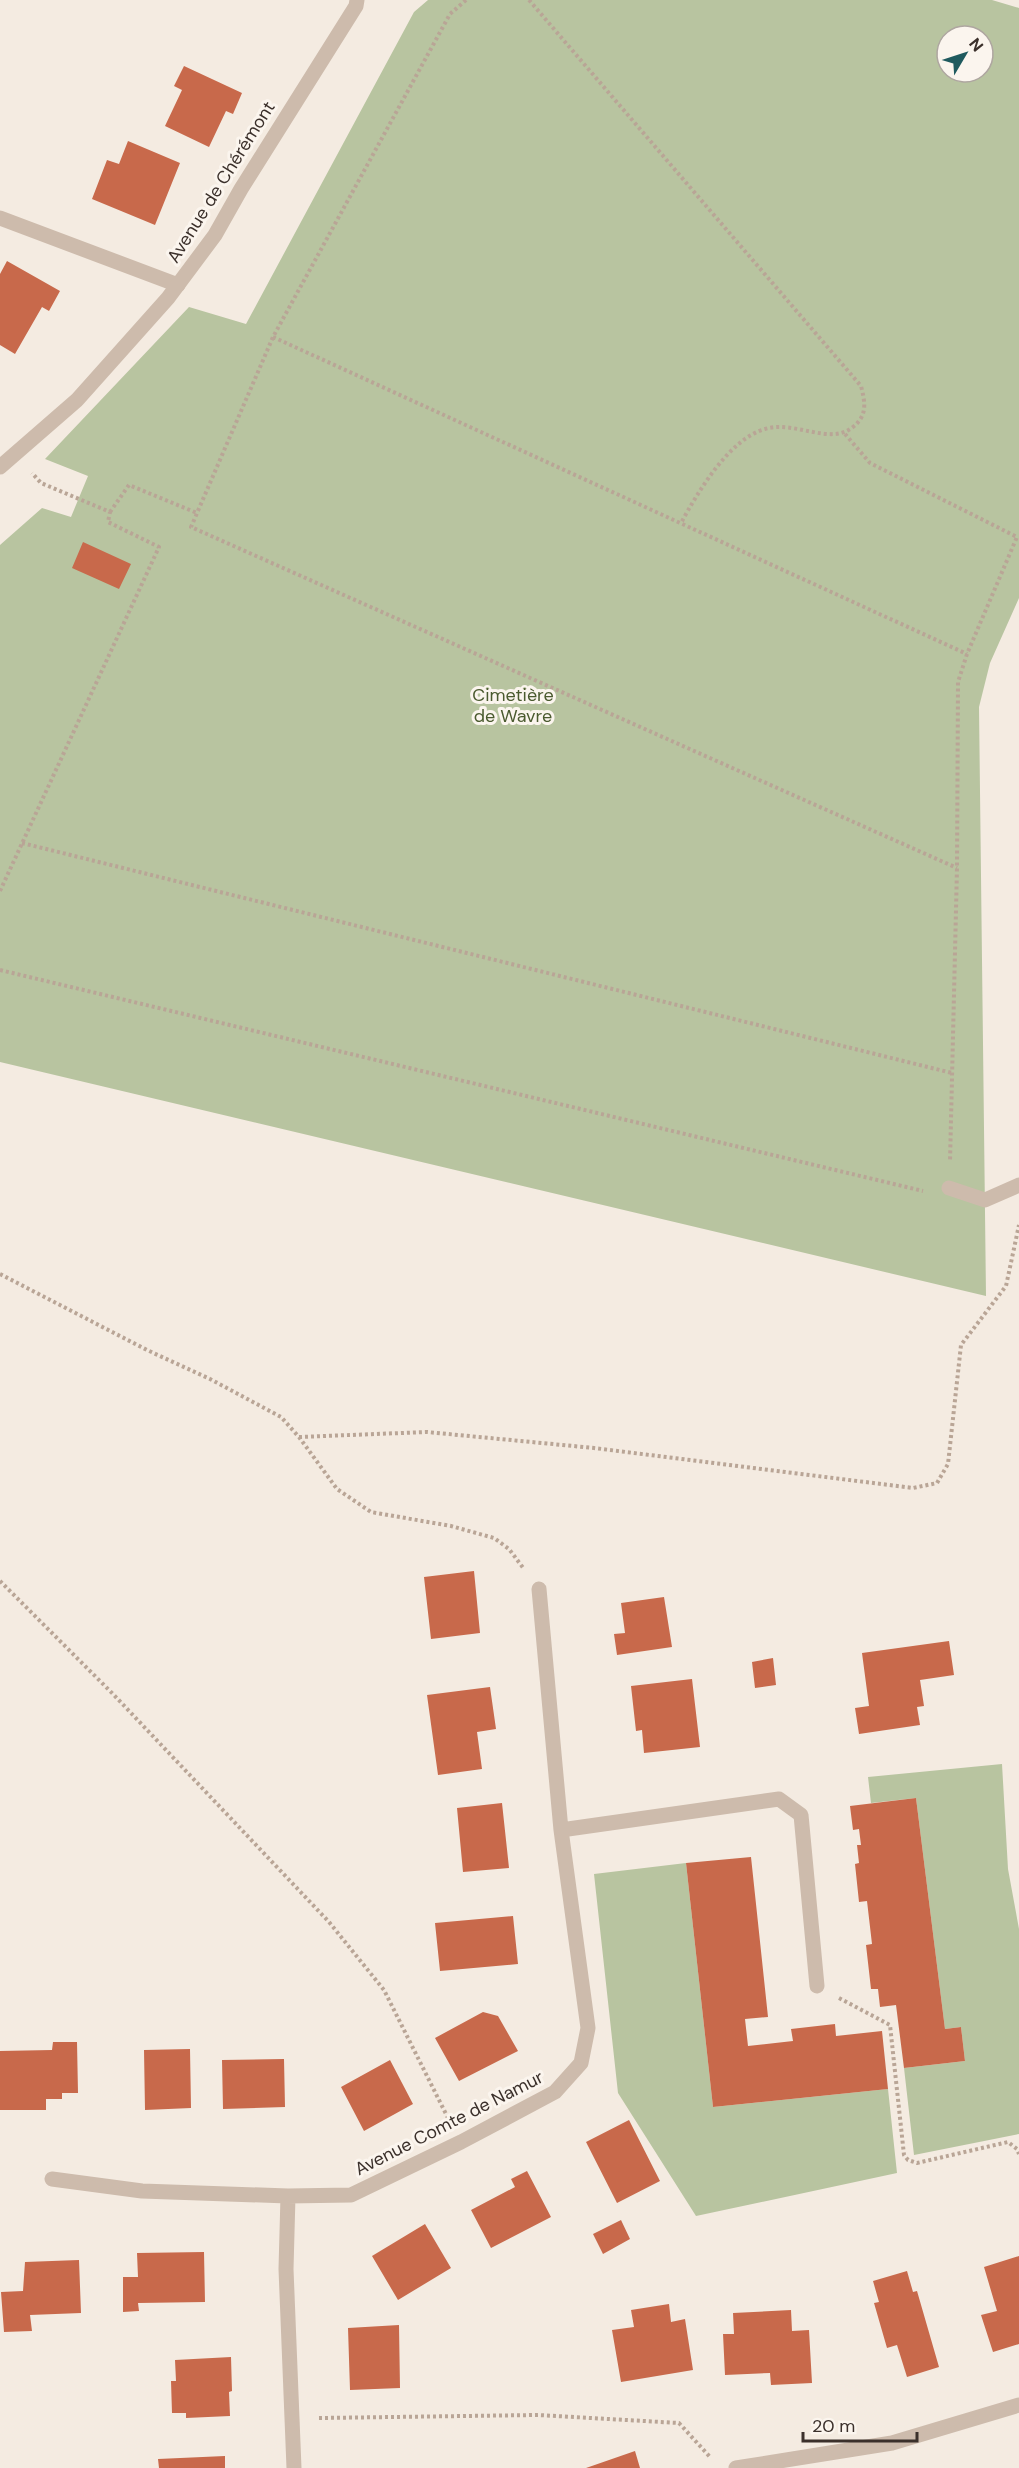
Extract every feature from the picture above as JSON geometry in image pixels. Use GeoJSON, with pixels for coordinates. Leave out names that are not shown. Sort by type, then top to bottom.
{"type":"FeatureCollection","features":[{"type":"Feature","properties":{"kind":"street","name":"Avenue de Chérémont"},"geometry":{"type":"LineString","coordinates":[[0,467],[77,400],[178,285],[215,235],[291,108],[360,2]]}},
{"type":"Feature","properties":{"kind":"street"},"geometry":{"type":"LineString","coordinates":[[0,218],[178,285]]}},
{"type":"Feature","properties":{"kind":"street"},"geometry":{"type":"LineString","coordinates":[[949,1188],[985,1200],[1019,1185]]}},
{"type":"Feature","properties":{"kind":"street","name":"Avenue Comte de Namur"},"geometry":{"type":"LineString","coordinates":[[52,2179],[142,2190],[288,2196],[351,2195],[461,2142],[555,2092],[581,2063],[588,2028],[561,1830],[539,1589]]}},
{"type":"Feature","properties":{"kind":"street"},"geometry":{"type":"LineString","coordinates":[[561,1830],[779,1799],[801,1815],[817,1986]]}},
{"type":"Feature","properties":{"kind":"street"},"geometry":{"type":"LineString","coordinates":[[288,2196],[286,2269],[294,2468]]}},
{"type":"Feature","properties":{"kind":"street"},"geometry":{"type":"LineString","coordinates":[[736,2468],[892,2444],[1019,2405]]}},
{"type":"Feature","properties":{"kind":"path"},"geometry":{"type":"LineString","coordinates":[[466,0],[450,14],[273,338],[191,527],[957,868]]}},
{"type":"Feature","properties":{"kind":"path"},"geometry":{"type":"LineString","coordinates":[[529,0],[861,386],[866,407],[860,422],[845,434],[821,434],[794,426],[765,429],[736,446],[714,471],[681,523]]}},
{"type":"Feature","properties":{"kind":"path"},"geometry":{"type":"LineString","coordinates":[[273,338],[967,654]]}},
{"type":"Feature","properties":{"kind":"path"},"geometry":{"type":"LineString","coordinates":[[0,970],[941,1196],[949,1188],[957,868],[958,682],[967,654],[1017,537],[870,463],[845,434]]}},
{"type":"Feature","properties":{"kind":"path"},"geometry":{"type":"LineString","coordinates":[[16,455],[40,483],[110,512]]}},
{"type":"Feature","properties":{"kind":"path"},"geometry":{"type":"LineString","coordinates":[[0,891],[159,547],[108,522],[110,512],[129,485],[197,513]]}},
{"type":"Feature","properties":{"kind":"path"},"geometry":{"type":"LineString","coordinates":[[22,843],[952,1073]]}},
{"type":"Feature","properties":{"kind":"path"},"geometry":{"type":"LineString","coordinates":[[299,1437],[428,1432],[594,1448],[913,1488],[937,1483],[948,1464],[961,1345],[1006,1286],[1019,1225]]}},
{"type":"Feature","properties":{"kind":"path"},"geometry":{"type":"LineString","coordinates":[[0,1274],[281,1417],[299,1437],[337,1489],[371,1512],[451,1526],[494,1538],[509,1549],[539,1589]]}},
{"type":"Feature","properties":{"kind":"path"},"geometry":{"type":"LineString","coordinates":[[0,1581],[113,1694],[329,1922],[384,1990],[461,2142]]}},
{"type":"Feature","properties":{"kind":"path"},"geometry":{"type":"LineString","coordinates":[[817,1986],[890,2025],[904,2155],[908,2160],[917,2163],[1008,2142],[1017,2149],[1019,2154]]}},
{"type":"Feature","properties":{"kind":"path"},"geometry":{"type":"LineString","coordinates":[[292,2418],[538,2415],[679,2423],[714,2461]]}},
{"type":"Feature","properties":{"kind":"green space","name":"Cimetière de Wavre"},"geometry":{"type":"Polygon","coordinates":[[[428,0],[992,0],[1019,8],[1019,598],[990,663],[979,707],[986,1296],[0,1062],[0,545],[42,508],[71,517],[88,476],[45,459],[189,307],[246,324],[414,12],[428,0]]]}},
{"type":"Feature","properties":{"kind":"green space"},"geometry":{"type":"Polygon","coordinates":[[[1002,1764],[1008,1869],[1019,1929],[1019,2134],[914,2155],[904,2068],[965,2061],[961,2027],[945,2029],[916,1798],[871,1803],[868,1777],[1002,1764]]]}},
{"type":"Feature","properties":{"kind":"green space"},"geometry":{"type":"Polygon","coordinates":[[[686,1863],[713,2107],[888,2089],[897,2173],[696,2216],[618,2093],[594,1874],[686,1863]]]}},
{"type":"Feature","properties":{"kind":"building"},"geometry":{"type":"Polygon","coordinates":[[[184,66],[242,93],[233,114],[226,111],[209,147],[165,126],[182,90],[174,86],[184,66]]]}},
{"type":"Feature","properties":{"kind":"building"},"geometry":{"type":"Polygon","coordinates":[[[128,141],[180,163],[155,225],[92,199],[107,160],[119,164],[128,141]]]}},
{"type":"Feature","properties":{"kind":"building"},"geometry":{"type":"Polygon","coordinates":[[[7,261],[60,291],[49,311],[42,307],[15,354],[0,345],[0,274],[7,261]]]}},
{"type":"Feature","properties":{"kind":"building"},"geometry":{"type":"Polygon","coordinates":[[[83,542],[131,564],[119,589],[72,568],[83,542]]]}},
{"type":"Feature","properties":{"kind":"building"},"geometry":{"type":"Polygon","coordinates":[[[474,1571],[480,1633],[431,1639],[424,1577],[474,1571]]]}},
{"type":"Feature","properties":{"kind":"building"},"geometry":{"type":"Polygon","coordinates":[[[664,1597],[672,1647],[617,1655],[614,1634],[625,1633],[621,1603],[664,1597]]]}},
{"type":"Feature","properties":{"kind":"building"},"geometry":{"type":"Polygon","coordinates":[[[949,1641],[954,1675],[920,1680],[924,1706],[917,1707],[920,1725],[859,1734],[855,1708],[869,1706],[862,1653],[949,1641]]]}},
{"type":"Feature","properties":{"kind":"building"},"geometry":{"type":"Polygon","coordinates":[[[773,1658],[776,1685],[755,1688],[752,1662],[773,1658]]]}},
{"type":"Feature","properties":{"kind":"building"},"geometry":{"type":"Polygon","coordinates":[[[692,1679],[700,1747],[644,1753],[642,1730],[636,1731],[631,1686],[692,1679]]]}},
{"type":"Feature","properties":{"kind":"building"},"geometry":{"type":"Polygon","coordinates":[[[490,1687],[496,1729],[477,1732],[482,1769],[438,1775],[427,1695],[490,1687]]]}},
{"type":"Feature","properties":{"kind":"building"},"geometry":{"type":"Polygon","coordinates":[[[916,1798],[945,2029],[961,2027],[965,2061],[904,2068],[896,2005],[880,2007],[878,1989],[871,1989],[866,1945],[872,1944],[867,1901],[859,1902],[855,1864],[859,1863],[857,1845],[861,1845],[859,1829],[853,1830],[850,1806],[916,1798]]]}},
{"type":"Feature","properties":{"kind":"building"},"geometry":{"type":"Polygon","coordinates":[[[502,1803],[509,1868],[463,1872],[457,1808],[502,1803]]]}},
{"type":"Feature","properties":{"kind":"building"},"geometry":{"type":"Polygon","coordinates":[[[751,1857],[768,2017],[745,2019],[748,2046],[793,2041],[791,2029],[835,2024],[836,2036],[882,2031],[888,2089],[713,2107],[686,1863],[751,1857]]]}},
{"type":"Feature","properties":{"kind":"building"},"geometry":{"type":"Polygon","coordinates":[[[513,1916],[518,1964],[440,1971],[435,1923],[513,1916]]]}},
{"type":"Feature","properties":{"kind":"building"},"geometry":{"type":"Polygon","coordinates":[[[483,2012],[498,2016],[518,2051],[459,2081],[435,2038],[483,2012]]]}},
{"type":"Feature","properties":{"kind":"building"},"geometry":{"type":"Polygon","coordinates":[[[53,2042],[77,2042],[78,2093],[62,2093],[62,2099],[46,2099],[46,2110],[0,2110],[0,2051],[52,2050],[53,2042]]]}},
{"type":"Feature","properties":{"kind":"building"},"geometry":{"type":"Polygon","coordinates":[[[190,2049],[191,2108],[145,2110],[144,2050],[190,2049]]]}},
{"type":"Feature","properties":{"kind":"building"},"geometry":{"type":"Polygon","coordinates":[[[284,2059],[285,2107],[223,2109],[222,2060],[284,2059]]]}},
{"type":"Feature","properties":{"kind":"building"},"geometry":{"type":"Polygon","coordinates":[[[390,2060],[413,2104],[364,2131],[341,2087],[390,2060]]]}},
{"type":"Feature","properties":{"kind":"building"},"geometry":{"type":"Polygon","coordinates":[[[629,2120],[660,2181],[617,2203],[586,2142],[629,2120]]]}},
{"type":"Feature","properties":{"kind":"building"},"geometry":{"type":"Polygon","coordinates":[[[527,2171],[551,2217],[491,2248],[471,2210],[515,2187],[511,2179],[527,2171]]]}},
{"type":"Feature","properties":{"kind":"building"},"geometry":{"type":"Polygon","coordinates":[[[621,2220],[630,2239],[603,2254],[593,2234],[621,2220]]]}},
{"type":"Feature","properties":{"kind":"building"},"geometry":{"type":"Polygon","coordinates":[[[425,2224],[451,2268],[398,2300],[372,2256],[425,2224]]]}},
{"type":"Feature","properties":{"kind":"building"},"geometry":{"type":"Polygon","coordinates":[[[204,2252],[205,2302],[138,2303],[139,2311],[123,2312],[123,2277],[138,2277],[137,2253],[204,2252]]]}},
{"type":"Feature","properties":{"kind":"building"},"geometry":{"type":"Polygon","coordinates":[[[1019,2256],[1019,2344],[993,2352],[981,2315],[997,2311],[984,2267],[1019,2256]]]}},
{"type":"Feature","properties":{"kind":"building"},"geometry":{"type":"Polygon","coordinates":[[[79,2260],[81,2313],[30,2315],[32,2331],[4,2332],[1,2292],[23,2291],[25,2262],[79,2260]]]}},
{"type":"Feature","properties":{"kind":"building"},"geometry":{"type":"Polygon","coordinates":[[[907,2271],[913,2292],[917,2291],[939,2367],[907,2377],[897,2345],[887,2348],[874,2303],[879,2302],[873,2281],[907,2271]]]}},
{"type":"Feature","properties":{"kind":"building"},"geometry":{"type":"Polygon","coordinates":[[[669,2304],[671,2322],[685,2319],[693,2370],[621,2382],[612,2330],[634,2327],[631,2310],[669,2304]]]}},
{"type":"Feature","properties":{"kind":"building"},"geometry":{"type":"Polygon","coordinates":[[[791,2310],[792,2331],[809,2330],[812,2383],[771,2385],[770,2373],[725,2375],[723,2334],[734,2334],[733,2313],[791,2310]]]}},
{"type":"Feature","properties":{"kind":"building"},"geometry":{"type":"Polygon","coordinates":[[[399,2325],[400,2388],[350,2390],[348,2328],[399,2325]]]}},
{"type":"Feature","properties":{"kind":"building"},"geometry":{"type":"Polygon","coordinates":[[[231,2357],[230,2416],[186,2418],[186,2413],[172,2413],[171,2381],[176,2381],[175,2360],[231,2357]]]}},
{"type":"Feature","properties":{"kind":"building"},"geometry":{"type":"Polygon","coordinates":[[[635,2451],[640,2468],[586,2468],[635,2451]]]}},
{"type":"Feature","properties":{"kind":"building"},"geometry":{"type":"Polygon","coordinates":[[[225,2456],[225,2468],[159,2468],[158,2459],[225,2456]]]}}]}
